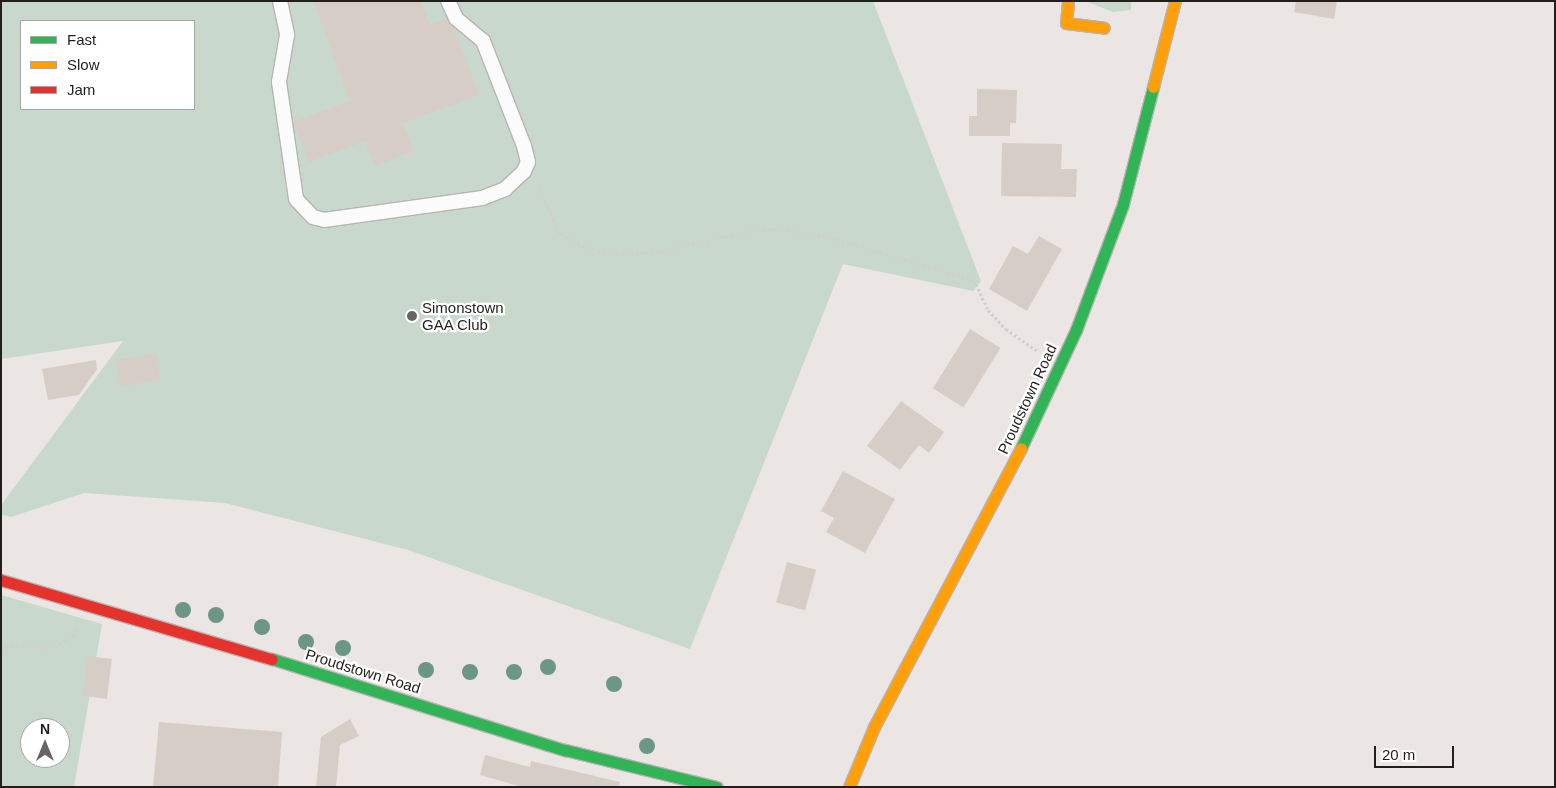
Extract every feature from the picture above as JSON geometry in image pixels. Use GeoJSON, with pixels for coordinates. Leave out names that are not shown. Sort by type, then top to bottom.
{"type":"FeatureCollection","features":[{"type":"Feature","properties":{"kind":"main road"},"geometry":{"type":"LineString","coordinates":[[1068,1],[1066,23],[1104,28]]}},
{"type":"Feature","properties":{"kind":"main road","name":"Proudstown Road"},"geometry":{"type":"LineString","coordinates":[[849,787],[874,727],[1014,463],[1060,364],[1122,204],[1175,1]]}},
{"type":"Feature","properties":{"kind":"main road","name":"Proudstown Road"},"geometry":{"type":"LineString","coordinates":[[1,580],[367,687],[565,750],[717,787]]}},
{"type":"Feature","properties":{"kind":"lane"},"geometry":{"type":"LineString","coordinates":[[280,1],[288,35],[278,82],[296,199],[313,217],[334,220],[400,207],[482,198],[505,189],[518,178],[528,162],[524,146],[483,41],[456,18],[448,1]]}},
{"type":"Feature","properties":{"kind":"path"},"geometry":{"type":"LineString","coordinates":[[528,162],[560,234],[588,248],[611,254],[638,254],[748,231],[813,232],[970,279],[976,284],[988,310],[1006,329],[1060,364]]}},
{"type":"Feature","properties":{"kind":"path"},"geometry":{"type":"LineString","coordinates":[[1,644],[50,648],[74,636],[88,606]]}},
{"type":"Feature","properties":{"kind":"path"},"geometry":{"type":"LineString","coordinates":[[1,656],[7,644]]}},
{"type":"Feature","properties":{"kind":"green space","name":"Simonstown GAA Club"},"geometry":{"type":"Polygon","coordinates":[[[1,1],[873,1],[981,281],[973,291],[843,264],[690,649],[408,550],[225,503],[84,493],[11,517],[1,514],[1,505],[123,341],[1,359],[1,1]]]}},
{"type":"Feature","properties":{"kind":"green space"},"geometry":{"type":"Polygon","coordinates":[[[1085,1],[1131,1],[1131,10],[1113,12],[1085,1]]]}},
{"type":"Feature","properties":{"kind":"green space"},"geometry":{"type":"Polygon","coordinates":[[[1,595],[102,624],[74,787],[1,787],[1,595]]]}},
{"type":"Feature","properties":{"kind":"building"},"geometry":{"type":"Polygon","coordinates":[[[313,1],[421,1],[430,25],[450,18],[479,95],[403,123],[414,151],[375,166],[365,141],[309,162],[293,122],[350,101],[313,1]]]}},
{"type":"Feature","properties":{"kind":"building"},"geometry":{"type":"Polygon","coordinates":[[[1296,1],[1337,1],[1334,19],[1294,12],[1296,1]]]}},
{"type":"Feature","properties":{"kind":"building"},"geometry":{"type":"Polygon","coordinates":[[[977,89],[1017,90],[1016,123],[1010,123],[1010,136],[969,136],[969,116],[977,116],[977,89]]]}},
{"type":"Feature","properties":{"kind":"building"},"geometry":{"type":"Polygon","coordinates":[[[1002,143],[1062,144],[1061,169],[1077,169],[1076,197],[1001,196],[1002,143]]]}},
{"type":"Feature","properties":{"kind":"building"},"geometry":{"type":"Polygon","coordinates":[[[1039,236],[1062,249],[1027,311],[989,289],[1013,246],[1028,254],[1039,236]]]}},
{"type":"Feature","properties":{"kind":"building"},"geometry":{"type":"Polygon","coordinates":[[[970,329],[1001,348],[963,407],[933,388],[970,329]]]}},
{"type":"Feature","properties":{"kind":"building"},"geometry":{"type":"Polygon","coordinates":[[[156,353],[161,380],[120,387],[116,360],[156,353]]]}},
{"type":"Feature","properties":{"kind":"building"},"geometry":{"type":"Polygon","coordinates":[[[96,360],[97,369],[79,395],[48,400],[42,369],[96,360]]]}},
{"type":"Feature","properties":{"kind":"building"},"geometry":{"type":"Polygon","coordinates":[[[901,401],[944,432],[929,453],[919,445],[900,470],[867,446],[901,401]]]}},
{"type":"Feature","properties":{"kind":"building"},"geometry":{"type":"Polygon","coordinates":[[[843,471],[895,499],[865,553],[826,532],[834,518],[821,511],[843,471]]]}},
{"type":"Feature","properties":{"kind":"building"},"geometry":{"type":"Polygon","coordinates":[[[787,562],[816,570],[805,610],[776,603],[787,562]]]}},
{"type":"Feature","properties":{"kind":"building"},"geometry":{"type":"Polygon","coordinates":[[[87,656],[112,659],[107,699],[82,696],[87,656]]]}},
{"type":"Feature","properties":{"kind":"building"},"geometry":{"type":"Polygon","coordinates":[[[350,719],[359,736],[340,745],[336,787],[316,787],[321,737],[350,719]]]}},
{"type":"Feature","properties":{"kind":"building"},"geometry":{"type":"Polygon","coordinates":[[[159,722],[282,732],[278,787],[153,787],[159,722]]]}},
{"type":"Feature","properties":{"kind":"building"},"geometry":{"type":"Polygon","coordinates":[[[485,755],[530,767],[531,761],[620,782],[619,787],[522,787],[480,775],[485,755]]]}},
{"type":"Feature","properties":{"kind":"traffic: fast"},"geometry":{"type":"LineString","coordinates":[[1021,448],[1076,330],[1123,204],[1153,87]]}},
{"type":"Feature","properties":{"kind":"traffic: fast"},"geometry":{"type":"LineString","coordinates":[[272,659],[565,750],[717,787]]}},
{"type":"Feature","properties":{"kind":"traffic: slow"},"geometry":{"type":"LineString","coordinates":[[1068,1],[1066,23],[1104,28]]}},
{"type":"Feature","properties":{"kind":"traffic: slow"},"geometry":{"type":"LineString","coordinates":[[1153,87],[1175,1]]}},
{"type":"Feature","properties":{"kind":"traffic: slow"},"geometry":{"type":"LineString","coordinates":[[849,787],[874,727],[1021,448]]}},
{"type":"Feature","properties":{"kind":"traffic: jam"},"geometry":{"type":"LineString","coordinates":[[1,580],[272,659]]}},
{"type":"Feature","properties":{"kind":"place","name":"Simonstown GAA Club"},"geometry":{"type":"Point","coordinates":[412,316]}}]}
